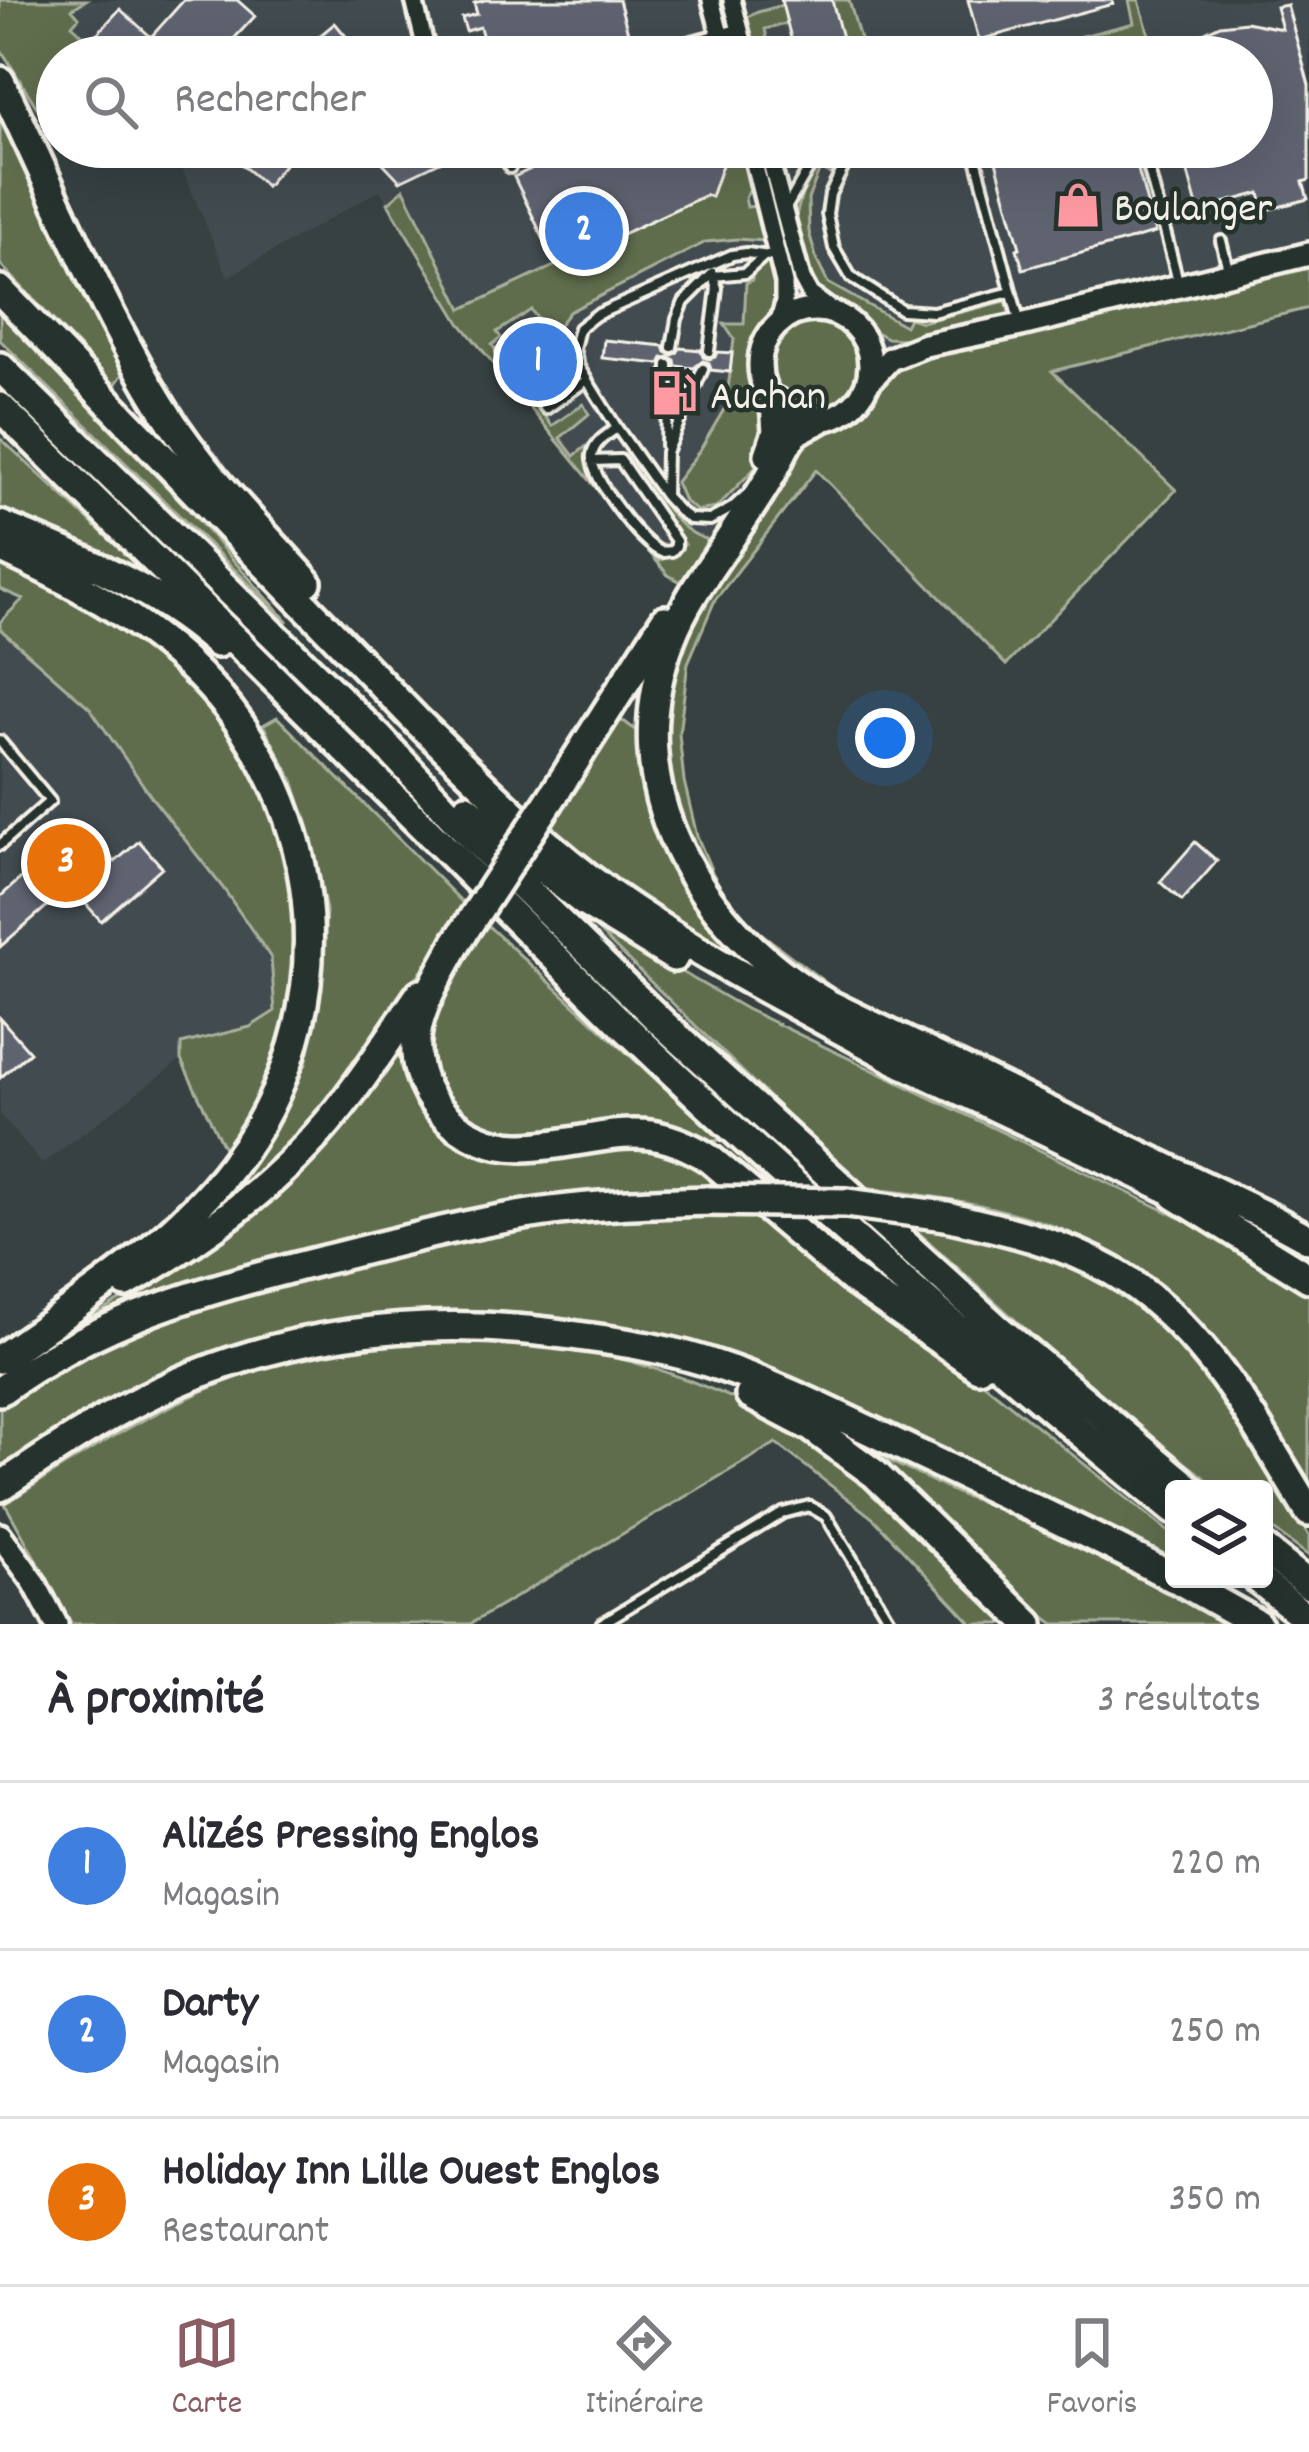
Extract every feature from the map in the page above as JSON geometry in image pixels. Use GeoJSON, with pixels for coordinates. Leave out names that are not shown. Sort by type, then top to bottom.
{"type":"FeatureCollection","features":[{"type":"Feature","properties":{"kind":"highway"},"geometry":{"type":"LineString","coordinates":[[0,81],[36,156]]}},
{"type":"Feature","properties":{"kind":"highway"},"geometry":{"type":"LineString","coordinates":[[42,168],[126,344],[164,411],[227,494],[376,660],[418,721]]}},
{"type":"Feature","properties":{"kind":"highway"},"geometry":{"type":"LineString","coordinates":[[0,290],[418,721],[582,872],[655,925],[745,979],[906,1065]]}},
{"type":"Feature","properties":{"kind":"highway"},"geometry":{"type":"LineString","coordinates":[[0,367],[702,1060],[996,1327],[1179,1480]]}},
{"type":"Feature","properties":{"kind":"highway"},"geometry":{"type":"LineString","coordinates":[[24,1342],[186,1247],[239,1209],[275,1178],[353,1092],[457,942],[746,495],[775,442],[775,402]]}},
{"type":"Feature","properties":{"kind":"highway"},"geometry":{"type":"LineString","coordinates":[[0,406],[724,1122],[1016,1382],[1165,1503]]}},
{"type":"Feature","properties":{"kind":"highway"},"geometry":{"type":"LineString","coordinates":[[818,420],[788,441],[771,476],[682,612],[667,650],[655,711],[656,774],[669,829],[694,881],[728,925],[810,994],[1309,1239]]}},
{"type":"Feature","properties":{"kind":"highway"},"geometry":{"type":"LineString","coordinates":[[0,526],[103,569],[189,620],[433,851],[480,881]]}},
{"type":"Feature","properties":{"kind":"highway"},"geometry":{"type":"LineString","coordinates":[[0,548],[131,619],[223,700],[257,747],[282,800],[298,848],[308,923],[307,982],[296,1039],[280,1088],[248,1144],[216,1186],[178,1223],[0,1359]]}},
{"type":"Feature","properties":{"kind":"highway"},"geometry":{"type":"LineString","coordinates":[[380,739],[408,753],[550,878],[647,942],[755,1000],[906,1065],[1256,1228],[1309,1258]]}},
{"type":"Feature","properties":{"kind":"highway"},"geometry":{"type":"LineString","coordinates":[[457,942],[429,994],[416,1042],[426,1093],[449,1122],[498,1145],[522,1147],[634,1133],[691,1146],[853,1280],[985,1372],[1165,1514]]}},
{"type":"Feature","properties":{"kind":"highway"},"geometry":{"type":"LineString","coordinates":[[1157,1184],[1309,1278]]}},
{"type":"Feature","properties":{"kind":"highway"},"geometry":{"type":"LineString","coordinates":[[0,1390],[107,1327],[204,1291],[445,1232],[590,1207],[707,1201],[846,1203],[946,1216],[1047,1242],[1111,1270],[1138,1288],[1211,1361],[1309,1512]]}},
{"type":"Feature","properties":{"kind":"highway"},"geometry":{"type":"LineString","coordinates":[[0,1487],[124,1409],[249,1356],[332,1337],[413,1326],[506,1326],[656,1347],[721,1366],[1165,1573]]}},
{"type":"Feature","properties":{"kind":"highway"},"geometry":{"type":"LineString","coordinates":[[558,1333],[712,1379],[812,1427],[894,1491],[1029,1624]]}},
{"type":"Feature","properties":{"kind":"highway"},"geometry":{"type":"LineString","coordinates":[[1273,1556],[1309,1585]]}},
{"type":"Feature","properties":{"kind":"highway"},"geometry":{"type":"LineString","coordinates":[[1193,1588],[1257,1624]]}},
{"type":"Feature","properties":{"kind":"highway"},"geometry":{"type":"LineString","coordinates":[[1269,1588],[1309,1620]]}},
{"type":"Feature","properties":{"kind":"street"},"geometry":{"type":"LineString","coordinates":[[414,0],[423,36]]}},
{"type":"Feature","properties":{"kind":"street"},"geometry":{"type":"LineString","coordinates":[[711,0],[720,36]]}},
{"type":"Feature","properties":{"kind":"street"},"geometry":{"type":"LineString","coordinates":[[732,0],[741,36]]}},
{"type":"Feature","properties":{"kind":"street"},"geometry":{"type":"LineString","coordinates":[[727,36],[740,32]]}},
{"type":"Feature","properties":{"kind":"street"},"geometry":{"type":"LineString","coordinates":[[754,168],[772,256],[785,292],[778,324]]}},
{"type":"Feature","properties":{"kind":"street"},"geometry":{"type":"LineString","coordinates":[[773,168],[810,294],[860,331],[887,344],[925,344]]}},
{"type":"Feature","properties":{"kind":"street"},"geometry":{"type":"LineString","coordinates":[[834,312],[807,310],[791,315],[765,341],[760,362],[763,383],[775,402],[797,417],[818,420],[849,409],[891,358],[925,344],[1309,254]]}},
{"type":"Feature","properties":{"kind":"street"},"geometry":{"type":"LineString","coordinates":[[860,331],[870,356],[868,383]]}},
{"type":"Feature","properties":{"kind":"street"},"geometry":{"type":"LineString","coordinates":[[1,1537],[40,1624]]}},
{"type":"Feature","properties":{"kind":"street"},"geometry":{"type":"LineString","coordinates":[[1,1537],[34,1582],[56,1624]]}},
{"type":"Feature","properties":{"kind":"lane"},"geometry":{"type":"LineString","coordinates":[[784,211],[809,168]]}},
{"type":"Feature","properties":{"kind":"lane"},"geometry":{"type":"LineString","coordinates":[[843,168],[830,194],[827,214],[834,248],[851,277],[902,310],[933,311],[1012,292]]}},
{"type":"Feature","properties":{"kind":"lane"},"geometry":{"type":"LineString","coordinates":[[979,168],[1021,325]]}},
{"type":"Feature","properties":{"kind":"lane"},"geometry":{"type":"LineString","coordinates":[[1149,168],[1180,286]]}},
{"type":"Feature","properties":{"kind":"lane"},"geometry":{"type":"LineString","coordinates":[[1221,241],[1229,274]]}},
{"type":"Feature","properties":{"kind":"lane"},"geometry":{"type":"LineString","coordinates":[[746,495],[720,516],[700,521],[679,511],[617,428],[579,367],[574,349],[579,328],[596,315],[713,261],[747,253],[772,256]]}},
{"type":"Feature","properties":{"kind":"lane"},"geometry":{"type":"LineString","coordinates":[[672,347],[684,302],[713,276],[745,273],[772,256]]}},
{"type":"Feature","properties":{"kind":"lane"},"geometry":{"type":"LineString","coordinates":[[709,351],[717,288],[713,261]]}},
{"type":"Feature","properties":{"kind":"lane"},"geometry":{"type":"LineString","coordinates":[[579,367],[563,365],[532,326],[502,352],[545,409],[587,380]]}},
{"type":"Feature","properties":{"kind":"lane"},"geometry":{"type":"LineString","coordinates":[[665,496],[668,365]]}},
{"type":"Feature","properties":{"kind":"lane"},"geometry":{"type":"LineString","coordinates":[[666,452],[703,369]]}},
{"type":"Feature","properties":{"kind":"lane"},"geometry":{"type":"LineString","coordinates":[[617,428],[597,442],[592,469],[645,541],[672,551],[676,541],[620,460]]}},
{"type":"Feature","properties":{"kind":"lane"},"geometry":{"type":"LineString","coordinates":[[592,461],[620,460],[633,450]]}},
{"type":"Feature","properties":{"kind":"lane"},"geometry":{"type":"LineString","coordinates":[[0,741],[50,801],[0,845]]}},
{"type":"Feature","properties":{"kind":"lane"},"geometry":{"type":"LineString","coordinates":[[601,1624],[783,1513],[809,1506],[826,1516],[892,1624]]}},
{"type":"Feature","properties":{"kind":"shaded area"},"geometry":{"type":"Polygon","coordinates":[[[37,0],[1309,0],[1309,308],[1057,372],[1021,364],[816,470],[715,600],[668,575],[460,323],[380,190],[228,277],[182,168],[1273,168],[1273,36],[73,36],[40,9],[37,0]]]}},
{"type":"Feature","properties":{"kind":"shaded area"},"geometry":{"type":"Polygon","coordinates":[[[0,630],[90,708],[271,958],[275,1011],[250,1027],[181,1044],[181,1060],[42,1164],[0,1114],[0,630]]]}},
{"type":"Feature","properties":{"kind":"green space"},"geometry":{"type":"Polygon","coordinates":[[[0,0],[86,0],[72,9],[79,17],[72,25],[84,36],[36,36],[36,106],[0,48],[0,0]]]}},
{"type":"Feature","properties":{"kind":"green space"},"geometry":{"type":"Polygon","coordinates":[[[801,0],[849,0],[859,36],[841,36],[834,11],[765,29],[767,36],[748,36],[744,19],[801,0]]]}},
{"type":"Feature","properties":{"kind":"green space"},"geometry":{"type":"Polygon","coordinates":[[[1129,0],[1139,0],[1150,36],[1082,36],[1134,23],[1129,0]]]}},
{"type":"Feature","properties":{"kind":"green space"},"geometry":{"type":"Polygon","coordinates":[[[0,109],[127,368],[115,385],[0,264],[0,109]]]}},
{"type":"Feature","properties":{"kind":"green space"},"geometry":{"type":"Polygon","coordinates":[[[720,168],[745,168],[751,188],[745,198],[747,207],[756,206],[765,241],[706,242],[569,312],[556,333],[566,356],[531,310],[497,332],[501,338],[492,345],[552,426],[583,404],[589,414],[560,438],[574,456],[588,445],[592,474],[601,490],[660,561],[685,544],[639,476],[643,473],[677,521],[706,539],[683,583],[668,575],[460,323],[388,203],[404,189],[462,309],[706,195],[720,168]]]}},
{"type":"Feature","properties":{"kind":"green space"},"geometry":{"type":"Polygon","coordinates":[[[816,168],[833,168],[830,174],[820,169],[808,199],[809,232],[828,283],[905,326],[909,318],[922,322],[1006,301],[1010,316],[904,339],[876,332],[855,309],[816,290],[807,278],[793,226],[805,184],[816,168]]]}},
{"type":"Feature","properties":{"kind":"green space"},"geometry":{"type":"Polygon","coordinates":[[[763,263],[773,266],[777,293],[772,315],[755,340],[750,368],[765,408],[763,455],[716,508],[697,511],[684,501],[676,482],[726,406],[734,339],[724,324],[744,324],[746,283],[763,263]]]}},
{"type":"Feature","properties":{"kind":"green space"},"geometry":{"type":"Polygon","coordinates":[[[1309,265],[1309,308],[1052,371],[1176,490],[1006,665],[816,470],[715,600],[688,663],[679,734],[697,836],[736,914],[835,990],[765,947],[732,917],[685,841],[665,754],[665,709],[673,665],[688,623],[797,443],[857,419],[873,403],[889,372],[916,354],[1026,333],[1309,265]]]}},
{"type":"Feature","properties":{"kind":"green space"},"geometry":{"type":"Polygon","coordinates":[[[0,314],[189,510],[288,622],[0,340],[0,314]]]}},
{"type":"Feature","properties":{"kind":"green space"},"geometry":{"type":"Polygon","coordinates":[[[816,321],[848,334],[861,366],[848,398],[816,411],[784,398],[771,366],[784,334],[816,321]]]}},
{"type":"Feature","properties":{"kind":"green space"},"geometry":{"type":"Polygon","coordinates":[[[0,438],[163,589],[0,510],[0,438]]]}},
{"type":"Feature","properties":{"kind":"green space"},"geometry":{"type":"Polygon","coordinates":[[[0,562],[148,643],[217,713],[256,773],[292,859],[298,961],[266,1076],[224,1148],[181,1060],[181,1044],[250,1027],[275,1011],[271,958],[90,708],[0,629],[0,622],[23,599],[0,589],[0,562]]]}},
{"type":"Feature","properties":{"kind":"green space"},"geometry":{"type":"Polygon","coordinates":[[[277,717],[465,905],[383,1027],[323,1104],[255,1174],[217,1205],[278,1116],[306,1064],[322,988],[326,910],[293,780],[263,725],[277,717]]]}},
{"type":"Feature","properties":{"kind":"green space"},"geometry":{"type":"Polygon","coordinates":[[[612,719],[638,732],[646,793],[780,981],[685,928],[546,831],[612,719]]]}},
{"type":"Feature","properties":{"kind":"green space"},"geometry":{"type":"Polygon","coordinates":[[[582,915],[746,1009],[1241,1247],[1309,1293],[1309,1480],[1225,1358],[1146,1279],[1090,1242],[1028,1217],[961,1201],[862,1188],[582,915]]]}},
{"type":"Feature","properties":{"kind":"green space"},"geometry":{"type":"Polygon","coordinates":[[[485,923],[722,1140],[638,1123],[553,1135],[507,1131],[477,1122],[454,1108],[438,1089],[429,1067],[428,1040],[448,976],[485,923]]]}},
{"type":"Feature","properties":{"kind":"green space"},"geometry":{"type":"Polygon","coordinates":[[[405,1035],[446,1133],[672,1146],[724,1186],[600,1195],[267,1263],[160,1293],[83,1323],[203,1247],[405,1035]]]}},
{"type":"Feature","properties":{"kind":"green space"},"geometry":{"type":"Polygon","coordinates":[[[759,1212],[1165,1529],[1165,1560],[653,1337],[582,1320],[523,1313],[402,1313],[342,1320],[227,1348],[106,1403],[0,1470],[0,1402],[123,1334],[266,1287],[534,1228],[613,1218],[759,1212]]]}},
{"type":"Feature","properties":{"kind":"green space"},"geometry":{"type":"Polygon","coordinates":[[[907,1222],[974,1229],[1060,1257],[1111,1285],[1164,1326],[1248,1433],[1309,1536],[1309,1556],[1273,1530],[1273,1480],[1207,1480],[1104,1400],[907,1222]]]}},
{"type":"Feature","properties":{"kind":"green space"},"geometry":{"type":"Polygon","coordinates":[[[518,1342],[609,1356],[662,1371],[719,1392],[798,1432],[894,1509],[1008,1624],[972,1624],[874,1519],[776,1443],[470,1624],[72,1624],[5,1504],[134,1425],[224,1382],[271,1366],[371,1346],[518,1342]]]}},
{"type":"Feature","properties":{"kind":"green space"},"geometry":{"type":"Polygon","coordinates":[[[860,1447],[961,1495],[1051,1526],[1236,1624],[1054,1624],[1000,1583],[860,1447]]]}},
{"type":"Feature","properties":{"kind":"building"},"geometry":{"type":"Polygon","coordinates":[[[184,0],[237,0],[255,16],[236,36],[152,36],[184,0]]]}},
{"type":"Feature","properties":{"kind":"building"},"geometry":{"type":"Polygon","coordinates":[[[619,0],[629,36],[482,36],[480,27],[466,31],[462,18],[477,14],[474,3],[619,0]]]}},
{"type":"Feature","properties":{"kind":"building"},"geometry":{"type":"Polygon","coordinates":[[[781,0],[832,0],[842,36],[790,36],[781,0]]]}},
{"type":"Feature","properties":{"kind":"building"},"geometry":{"type":"Polygon","coordinates":[[[968,0],[1112,0],[1113,4],[994,36],[978,36],[968,0]]]}},
{"type":"Feature","properties":{"kind":"building"},"geometry":{"type":"Polygon","coordinates":[[[1287,5],[1309,85],[1309,180],[1303,182],[1308,199],[1264,211],[1260,193],[1198,210],[1187,168],[1273,168],[1273,36],[1198,36],[1220,25],[1246,22],[1282,29],[1276,7],[1287,5]]]}},
{"type":"Feature","properties":{"kind":"building"},"geometry":{"type":"Polygon","coordinates":[[[120,9],[150,36],[95,36],[120,9]]]}},
{"type":"Feature","properties":{"kind":"building"},"geometry":{"type":"Polygon","coordinates":[[[335,23],[346,36],[319,36],[335,23]]]}},
{"type":"Feature","properties":{"kind":"building"},"geometry":{"type":"Polygon","coordinates":[[[246,168],[281,168],[266,186],[246,168]]]}},
{"type":"Feature","properties":{"kind":"building"},"geometry":{"type":"Polygon","coordinates":[[[388,168],[427,168],[400,181],[388,168]]]}},
{"type":"Feature","properties":{"kind":"building"},"geometry":{"type":"Polygon","coordinates":[[[533,168],[721,168],[711,197],[706,195],[556,265],[514,177],[533,168]]]}},
{"type":"Feature","properties":{"kind":"building","name":"Boulanger"},"geometry":{"type":"Polygon","coordinates":[[[998,168],[1138,168],[1155,233],[1023,269],[998,168]]]}},
{"type":"Feature","properties":{"kind":"building"},"geometry":{"type":"Polygon","coordinates":[[[532,338],[553,365],[536,382],[514,353],[532,338]]]}},
{"type":"Feature","properties":{"kind":"building"},"geometry":{"type":"Polygon","coordinates":[[[604,340],[664,346],[672,355],[680,348],[701,350],[709,359],[717,352],[732,353],[730,372],[711,370],[703,361],[694,368],[676,366],[669,357],[660,364],[602,358],[604,340]]]}},
{"type":"Feature","properties":{"kind":"building"},"geometry":{"type":"Polygon","coordinates":[[[82,824],[115,862],[139,841],[162,867],[101,921],[70,886],[0,947],[0,897],[82,824]]]}},
{"type":"Feature","properties":{"kind":"building"},"geometry":{"type":"Polygon","coordinates":[[[1195,842],[1217,861],[1182,901],[1160,882],[1195,842]]]}},
{"type":"Feature","properties":{"kind":"building"},"geometry":{"type":"Polygon","coordinates":[[[0,1018],[30,1052],[0,1078],[0,1018]]]}},
{"type":"Feature","properties":{"kind":"place","name":"Boulanger"},"geometry":{"type":"Point","coordinates":[1078,205]}},
{"type":"Feature","properties":{"kind":"place","name":"Darty"},"geometry":{"type":"Point","coordinates":[584,231]}},
{"type":"Feature","properties":{"kind":"place","name":"AliZéS Pressing Englos"},"geometry":{"type":"Point","coordinates":[538,362]}},
{"type":"Feature","properties":{"kind":"place","name":"Auchan"},"geometry":{"type":"Point","coordinates":[674,393]}},
{"type":"Feature","properties":{"kind":"place","name":"Holiday Inn Lille Ouest Englos"},"geometry":{"type":"Point","coordinates":[66,863]}}]}
